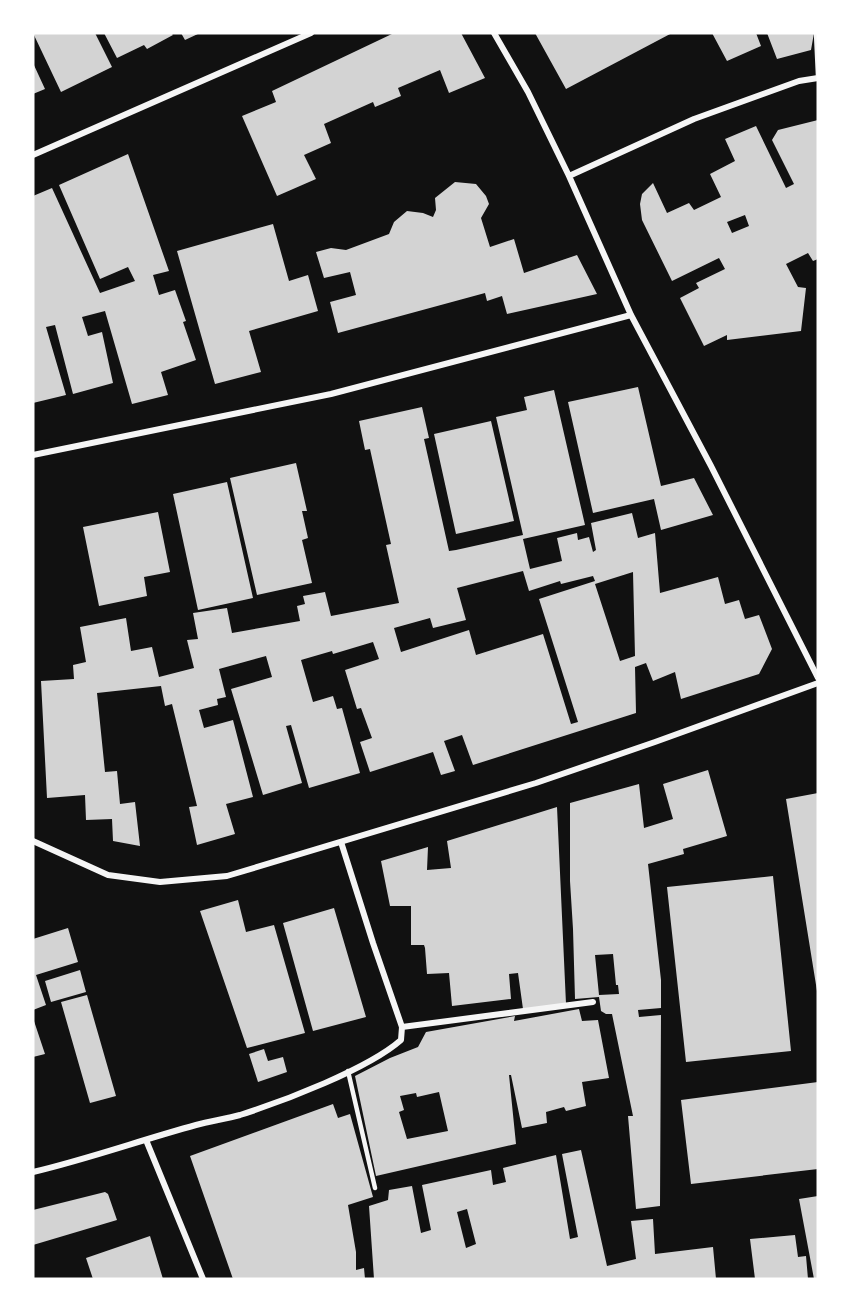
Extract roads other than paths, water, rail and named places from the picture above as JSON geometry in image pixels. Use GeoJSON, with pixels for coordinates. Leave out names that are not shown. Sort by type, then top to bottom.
{"type":"FeatureCollection","features":[{"type":"Feature","properties":{"kind":"street"},"geometry":{"type":"LineString","coordinates":[[33,154],[311,33]]}},
{"type":"Feature","properties":{"kind":"street"},"geometry":{"type":"LineString","coordinates":[[494,33],[528,92],[632,315],[818,678]]}},
{"type":"Feature","properties":{"kind":"street"},"geometry":{"type":"LineString","coordinates":[[569,176],[694,119],[800,81],[818,77]]}},
{"type":"Feature","properties":{"kind":"street"},"geometry":{"type":"LineString","coordinates":[[33,455],[331,394],[632,315]]}},
{"type":"Feature","properties":{"kind":"street"},"geometry":{"type":"LineString","coordinates":[[33,841],[108,875],[160,882],[227,876],[558,775],[818,683]]}},
{"type":"Feature","properties":{"kind":"street"},"geometry":{"type":"LineString","coordinates":[[33,1172],[239,1115],[279,1101],[348,1071],[393,1047],[401,1040],[402,1027],[341,842]]}},
{"type":"Feature","properties":{"kind":"street"},"geometry":{"type":"LineString","coordinates":[[402,1027],[593,1002]]}},
{"type":"Feature","properties":{"kind":"street"},"geometry":{"type":"LineString","coordinates":[[147,1140],[202,1279]]}},
{"type":"Feature","properties":{"kind":"lane"},"geometry":{"type":"LineString","coordinates":[[816,33],[818,77]]}},
{"type":"Feature","properties":{"kind":"lane"},"geometry":{"type":"LineString","coordinates":[[348,1071],[375,1188]]}}]}
